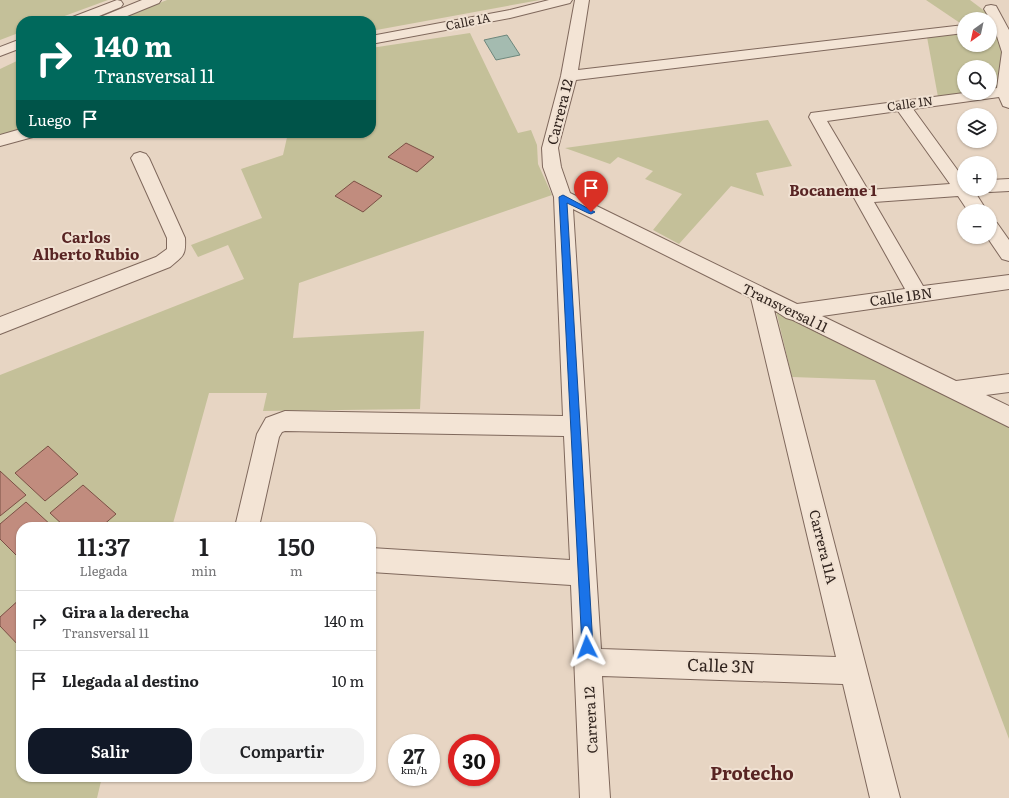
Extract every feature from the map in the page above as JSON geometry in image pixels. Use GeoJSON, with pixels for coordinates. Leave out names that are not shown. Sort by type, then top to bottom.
{"type":"FeatureCollection","features":[{"type":"Feature","properties":{"kind":"street"},"geometry":{"type":"LineString","coordinates":[[87,16],[126,0]]}},
{"type":"Feature","properties":{"kind":"street"},"geometry":{"type":"LineString","coordinates":[[115,16],[154,0]]}},
{"type":"Feature","properties":{"kind":"street","name":"Calle 1A"},"geometry":{"type":"LineString","coordinates":[[376,39],[510,14],[565,0]]}},
{"type":"Feature","properties":{"kind":"street","name":"Carrera 12"},"geometry":{"type":"LineString","coordinates":[[582,0],[569,76],[550,148],[552,167],[563,197],[596,798]]}},
{"type":"Feature","properties":{"kind":"street"},"geometry":{"type":"LineString","coordinates":[[986,6],[1002,22],[1009,52],[1006,97]]}},
{"type":"Feature","properties":{"kind":"street"},"geometry":{"type":"LineString","coordinates":[[569,76],[957,30]]}},
{"type":"Feature","properties":{"kind":"street"},"geometry":{"type":"LineString","coordinates":[[0,46],[16,47]]}},
{"type":"Feature","properties":{"kind":"street"},"geometry":{"type":"LineString","coordinates":[[0,52],[16,48]]}},
{"type":"Feature","properties":{"kind":"street"},"geometry":{"type":"LineString","coordinates":[[0,63],[16,50]]}},
{"type":"Feature","properties":{"kind":"street","name":"Calle 1N"},"geometry":{"type":"LineString","coordinates":[[862,197],[817,117],[902,105],[1006,97]]}},
{"type":"Feature","properties":{"kind":"street"},"geometry":{"type":"LineString","coordinates":[[902,105],[957,181]]}},
{"type":"Feature","properties":{"kind":"street"},"geometry":{"type":"LineString","coordinates":[[1,142],[16,137]]}},
{"type":"Feature","properties":{"kind":"street"},"geometry":{"type":"LineString","coordinates":[[0,326],[163,262],[176,252],[176,238],[140,158]]}},
{"type":"Feature","properties":{"kind":"street"},"geometry":{"type":"LineString","coordinates":[[997,185],[1009,184]]}},
{"type":"Feature","properties":{"kind":"street"},"geometry":{"type":"LineString","coordinates":[[918,295],[862,197],[957,189]]}},
{"type":"Feature","properties":{"kind":"street","name":"Transversal 11"},"geometry":{"type":"LineString","coordinates":[[563,197],[760,296],[1009,417]]}},
{"type":"Feature","properties":{"kind":"street"},"geometry":{"type":"LineString","coordinates":[[997,238],[1009,254]]}},
{"type":"Feature","properties":{"kind":"street","name":"Calle 1BN"},"geometry":{"type":"LineString","coordinates":[[793,312],[1009,282]]}},
{"type":"Feature","properties":{"kind":"street","name":"Carrera 11A"},"geometry":{"type":"LineString","coordinates":[[760,296],[885,798]]}},
{"type":"Feature","properties":{"kind":"street"},"geometry":{"type":"LineString","coordinates":[[954,390],[1009,383]]}},
{"type":"Feature","properties":{"kind":"street"},"geometry":{"type":"LineString","coordinates":[[248,522],[268,434],[274,425],[285,421],[575,426]]}},
{"type":"Feature","properties":{"kind":"street"},"geometry":{"type":"LineString","coordinates":[[376,560],[583,573]]}},
{"type":"Feature","properties":{"kind":"street","name":"Calle 3N"},"geometry":{"type":"LineString","coordinates":[[588,662],[854,671]]}},
{"type":"Feature","properties":{"kind":"shaded area"},"geometry":{"type":"Polygon","coordinates":[[[0,0],[108,0],[65,16],[16,16],[16,34],[0,40],[0,0]]]}},
{"type":"Feature","properties":{"kind":"shaded area"},"geometry":{"type":"Polygon","coordinates":[[[167,0],[540,0],[376,30],[376,16],[127,16],[167,0]]]}},
{"type":"Feature","properties":{"kind":"shaded area"},"geometry":{"type":"Polygon","coordinates":[[[926,0],[970,0],[986,12],[957,12],[957,21],[926,0]]]}},
{"type":"Feature","properties":{"kind":"shaded area"},"geometry":{"type":"Polygon","coordinates":[[[470,33],[518,133],[531,130],[537,145],[538,164],[552,195],[299,283],[293,338],[424,331],[420,409],[263,411],[267,393],[209,393],[173,522],[16,522],[16,782],[101,782],[97,798],[0,798],[0,375],[244,279],[228,245],[198,257],[191,245],[262,218],[241,169],[283,155],[287,138],[376,138],[376,47],[470,33]]]}},
{"type":"Feature","properties":{"kind":"shaded area"},"geometry":{"type":"Polygon","coordinates":[[[957,33],[957,52],[997,52],[997,33],[1001,52],[999,88],[997,88],[997,60],[957,60],[957,94],[938,97],[927,37],[957,33]]]}},
{"type":"Feature","properties":{"kind":"shaded area"},"geometry":{"type":"Polygon","coordinates":[[[507,35],[520,55],[496,60],[484,40],[507,35]]]}},
{"type":"Feature","properties":{"kind":"shaded area"},"geometry":{"type":"Polygon","coordinates":[[[16,61],[16,131],[0,136],[0,69],[16,61]]]}},
{"type":"Feature","properties":{"kind":"shaded area"},"geometry":{"type":"Polygon","coordinates":[[[768,120],[792,166],[756,173],[764,196],[731,186],[679,244],[653,230],[682,194],[645,179],[653,171],[618,157],[610,164],[565,148],[768,120]]]}},
{"type":"Feature","properties":{"kind":"shaded area"},"geometry":{"type":"Polygon","coordinates":[[[776,311],[1009,426],[1009,739],[875,380],[792,377],[776,311]]]}},
{"type":"Feature","properties":{"kind":"building"},"geometry":{"type":"Polygon","coordinates":[[[406,143],[434,157],[417,172],[388,157],[406,143]]]}},
{"type":"Feature","properties":{"kind":"building"},"geometry":{"type":"Polygon","coordinates":[[[354,181],[382,196],[363,212],[335,196],[354,181]]]}},
{"type":"Feature","properties":{"kind":"building"},"geometry":{"type":"Polygon","coordinates":[[[48,446],[78,474],[45,501],[15,473],[48,446]]]}},
{"type":"Feature","properties":{"kind":"building"},"geometry":{"type":"Polygon","coordinates":[[[0,471],[26,495],[0,516],[0,471]]]}},
{"type":"Feature","properties":{"kind":"building"},"geometry":{"type":"Polygon","coordinates":[[[83,485],[116,514],[107,522],[60,522],[50,513],[83,485]]]}},
{"type":"Feature","properties":{"kind":"building"},"geometry":{"type":"Polygon","coordinates":[[[26,502],[48,522],[16,522],[16,555],[0,539],[0,524],[26,502]]]}},
{"type":"Feature","properties":{"kind":"building"},"geometry":{"type":"Polygon","coordinates":[[[16,603],[16,643],[0,626],[0,617],[16,603]]]}},
{"type":"Feature","properties":{"kind":"district","name":"Bocaneme 1"},"geometry":{"type":"Point","coordinates":[833,191]}},
{"type":"Feature","properties":{"kind":"district","name":"Carlos Alberto Rubio"},"geometry":{"type":"Point","coordinates":[86,246]}},
{"type":"Feature","properties":{"kind":"district","name":"Protecho"},"geometry":{"type":"Point","coordinates":[752,774]}},
{"type":"Feature","properties":{"kind":"route"},"geometry":{"type":"LineString","coordinates":[[587,647],[563,197],[591,212]]}}]}
